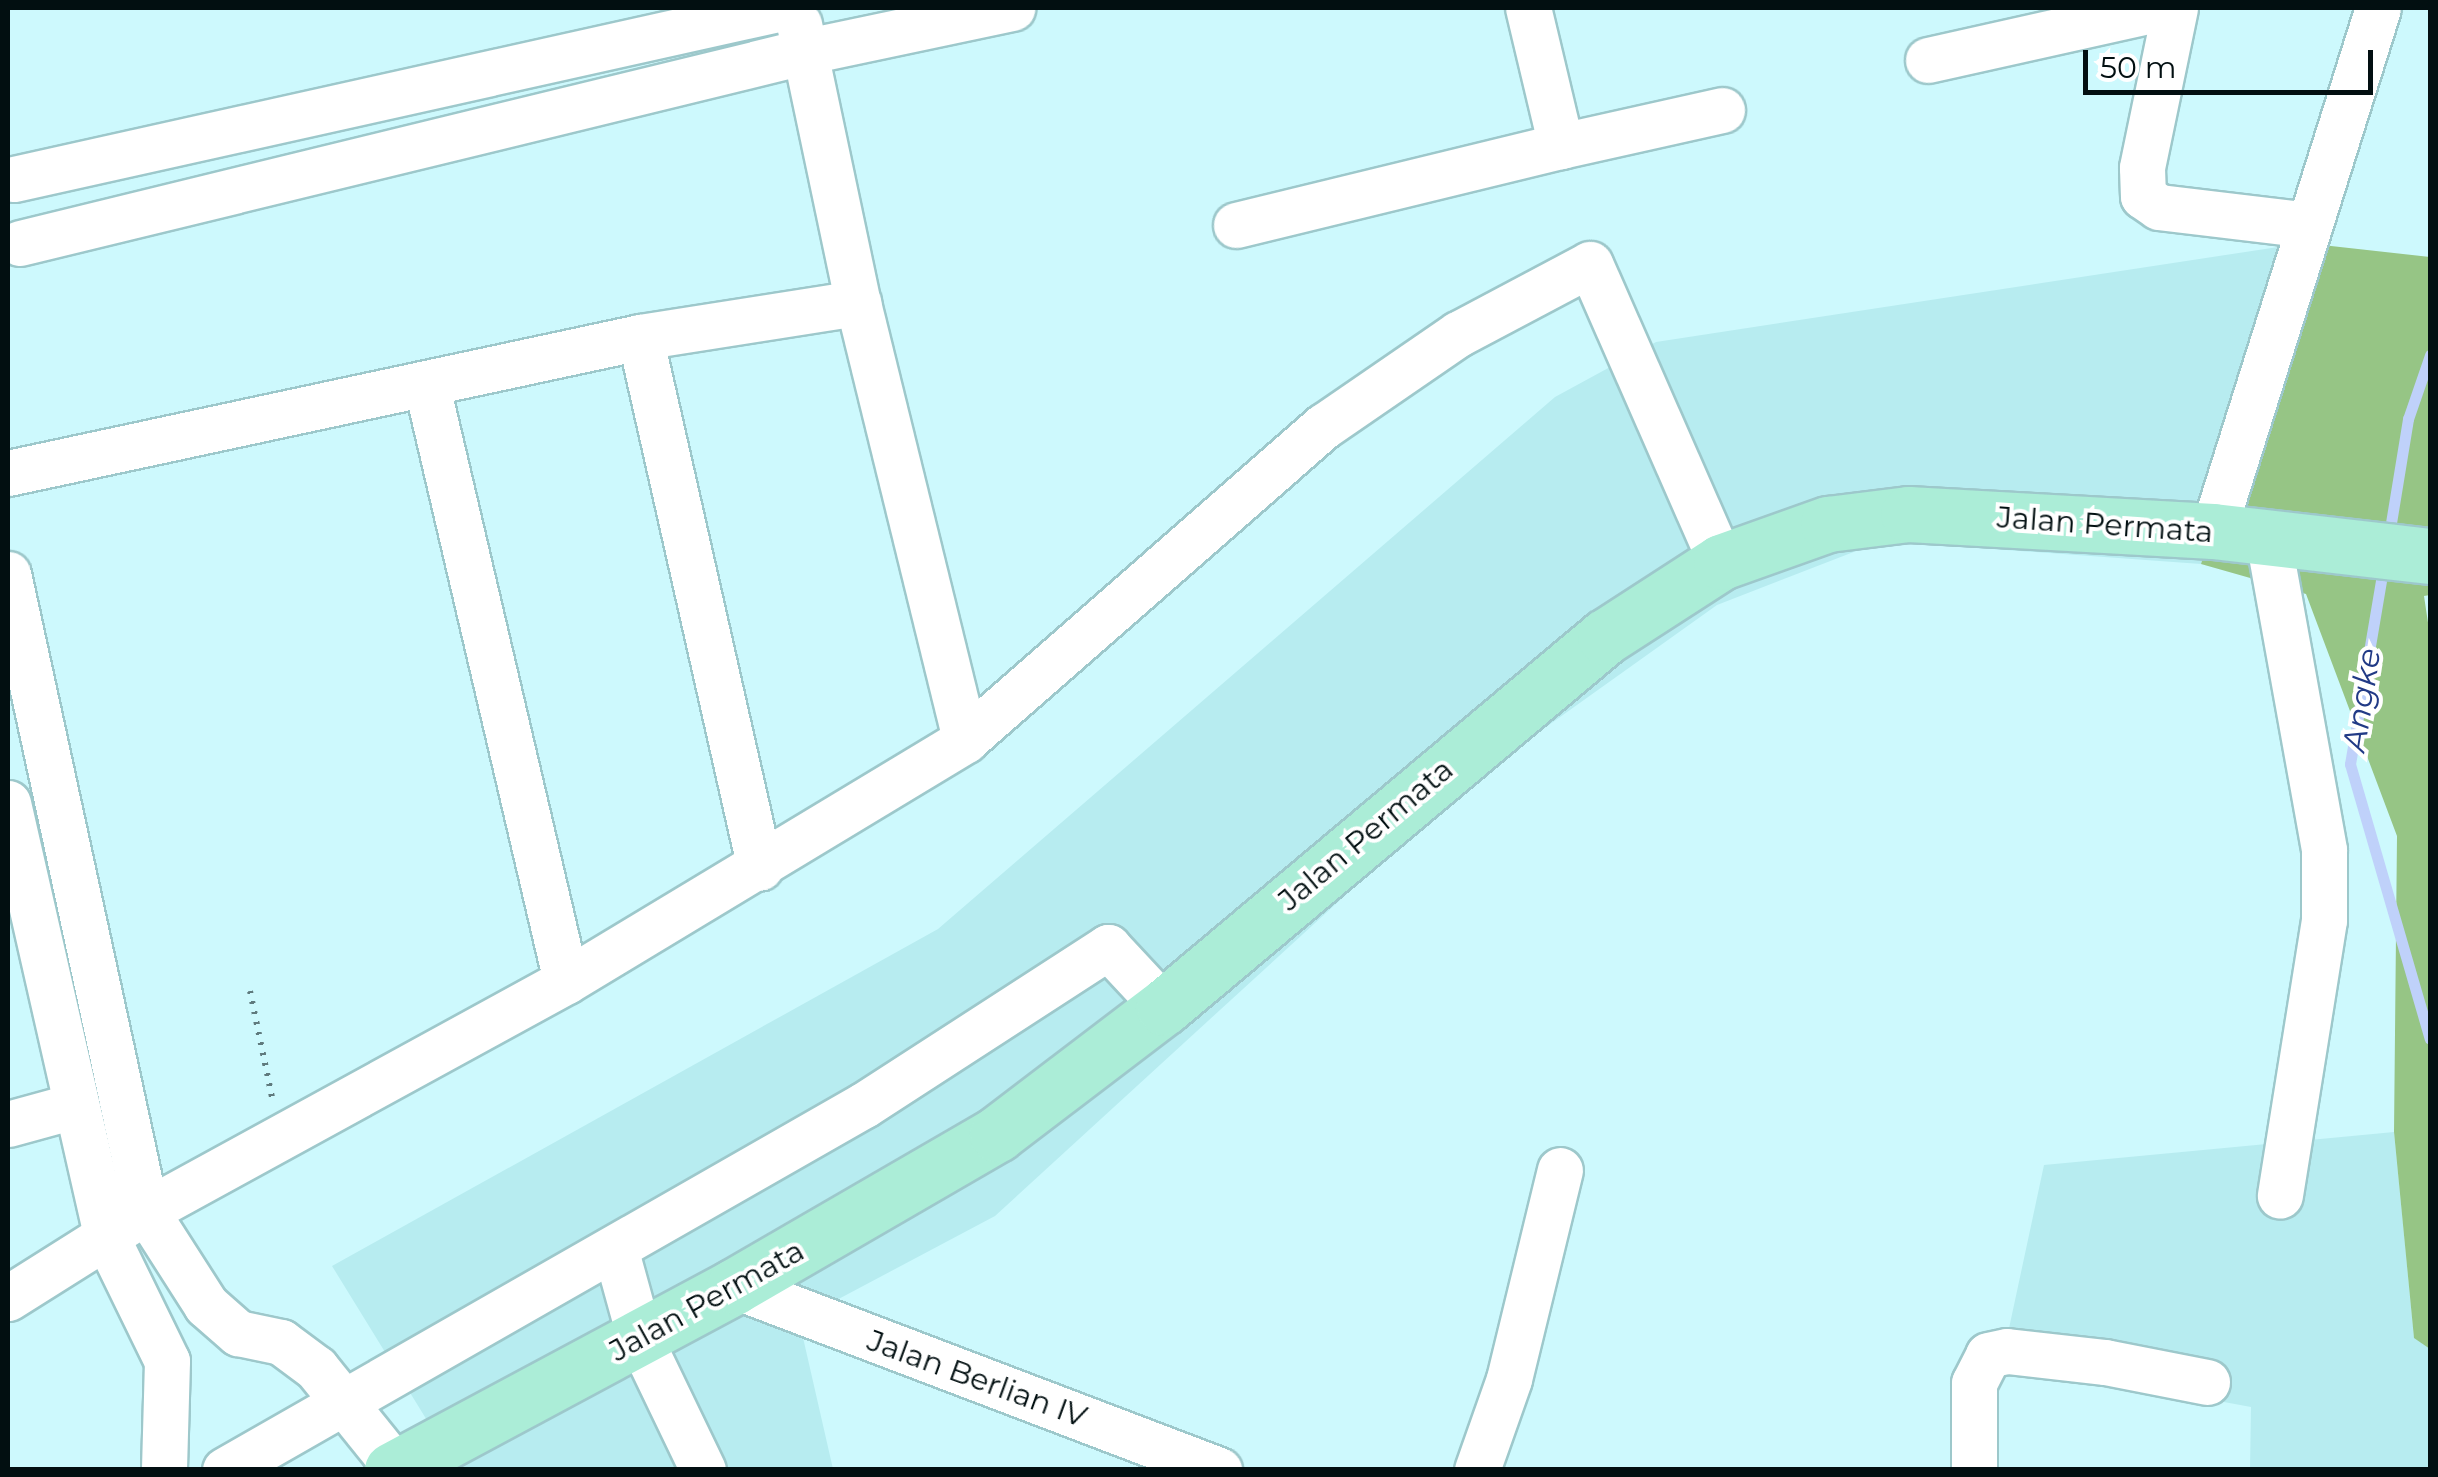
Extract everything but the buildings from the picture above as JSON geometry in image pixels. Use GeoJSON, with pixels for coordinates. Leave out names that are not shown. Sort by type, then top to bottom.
{"type":"FeatureCollection","features":[{"type":"Feature","properties":{"kind":"main road","name":"Jalan Permata"},"geometry":{"type":"LineString","coordinates":[[394,1468],[640,1339],[965,1155],[1164,1007],[1606,637],[1720,562],[1828,524],[1908,514],[2213,531],[2424,555]]}},
{"type":"Feature","properties":{"kind":"street"},"geometry":{"type":"LineString","coordinates":[[782,8],[11,173],[14,259],[803,52],[1012,8]]}},
{"type":"Feature","properties":{"kind":"street"},"geometry":{"type":"LineString","coordinates":[[797,8],[803,52],[858,303],[965,740]]}},
{"type":"Feature","properties":{"kind":"street"},"geometry":{"type":"LineString","coordinates":[[1528,8],[1561,146]]}},
{"type":"Feature","properties":{"kind":"street"},"geometry":{"type":"LineString","coordinates":[[1928,60],[2160,8]]}},
{"type":"Feature","properties":{"kind":"street"},"geometry":{"type":"LineString","coordinates":[[2176,8],[2142,168],[2143,196],[2159,207],[2309,225]]}},
{"type":"Feature","properties":{"kind":"street"},"geometry":{"type":"LineString","coordinates":[[2213,531],[2378,8]]}},
{"type":"Feature","properties":{"kind":"street"},"geometry":{"type":"LineString","coordinates":[[1236,225],[1722,110]]}},
{"type":"Feature","properties":{"kind":"street"},"geometry":{"type":"LineString","coordinates":[[8,1298],[146,1211],[566,981],[760,868],[965,740],[1324,426],[1458,334],[1590,264],[1720,562]]}},
{"type":"Feature","properties":{"kind":"street"},"geometry":{"type":"LineString","coordinates":[[8,473],[427,387],[640,337],[858,303]]}},
{"type":"Feature","properties":{"kind":"street"},"geometry":{"type":"LineString","coordinates":[[640,337],[760,868]]}},
{"type":"Feature","properties":{"kind":"street"},"geometry":{"type":"LineString","coordinates":[[427,387],[566,981]]}},
{"type":"Feature","properties":{"kind":"street"},"geometry":{"type":"LineString","coordinates":[[2280,1196],[2324,920],[2324,850],[2290,540]]}},
{"type":"Feature","properties":{"kind":"street"},"geometry":{"type":"LineString","coordinates":[[8,574],[146,1211],[223,1323],[282,1342],[316,1368],[394,1468]]}},
{"type":"Feature","properties":{"kind":"street"},"geometry":{"type":"LineString","coordinates":[[8,803],[106,1236],[167,1361],[164,1470]]}},
{"type":"Feature","properties":{"kind":"street"},"geometry":{"type":"LineString","coordinates":[[224,1470],[880,1096],[1108,946],[1164,1007]]}},
{"type":"Feature","properties":{"kind":"street"},"geometry":{"type":"LineString","coordinates":[[8,1124],[74,1106]]}},
{"type":"Feature","properties":{"kind":"street"},"geometry":{"type":"LineString","coordinates":[[1476,1470],[1509,1379],[1560,1170]]}},
{"type":"Feature","properties":{"kind":"street"},"geometry":{"type":"LineString","coordinates":[[615,1248],[640,1339],[704,1470]]}},
{"type":"Feature","properties":{"kind":"street","name":"Jalan Berlian IV"},"geometry":{"type":"LineString","coordinates":[[735,1286],[1220,1470]]}},
{"type":"Feature","properties":{"kind":"street"},"geometry":{"type":"LineString","coordinates":[[1974,1470],[1974,1383],[1988,1355],[2007,1351],[2105,1362],[2207,1382]]}},
{"type":"Feature","properties":{"kind":"path"},"geometry":{"type":"LineString","coordinates":[[250,991],[280,1138]]}},
{"type":"Feature","properties":{"kind":"shaded area"},"geometry":{"type":"Polygon","coordinates":[[[2304,243],[2201,564],[1882,541],[1717,605],[1469,782],[995,1216],[799,1320],[833,1469],[457,1469],[332,1266],[938,929],[1555,397],[1656,342],[2304,243]]]}},
{"type":"Feature","properties":{"kind":"shaded area"},"geometry":{"type":"Polygon","coordinates":[[[2394,1132],[2414,1337],[2430,1349],[2430,1469],[2250,1469],[2251,1407],[2002,1361],[2044,1165],[2394,1132]]]}},
{"type":"Feature","properties":{"kind":"green space"},"geometry":{"type":"Polygon","coordinates":[[[2304,243],[2430,257],[2430,595],[2424,596],[2430,636],[2430,1349],[2414,1338],[2394,1132],[2397,836],[2306,594],[2201,564],[2304,243]]]}},
{"type":"Feature","properties":{"kind":"waterway","name":"Angke"},"geometry":{"type":"LineString","coordinates":[[2389,535],[2408,419],[2430,355]]}},
{"type":"Feature","properties":{"kind":"waterway","name":"Angke"},"geometry":{"type":"LineString","coordinates":[[2384,563],[2350,764],[2430,1039]]}}]}
